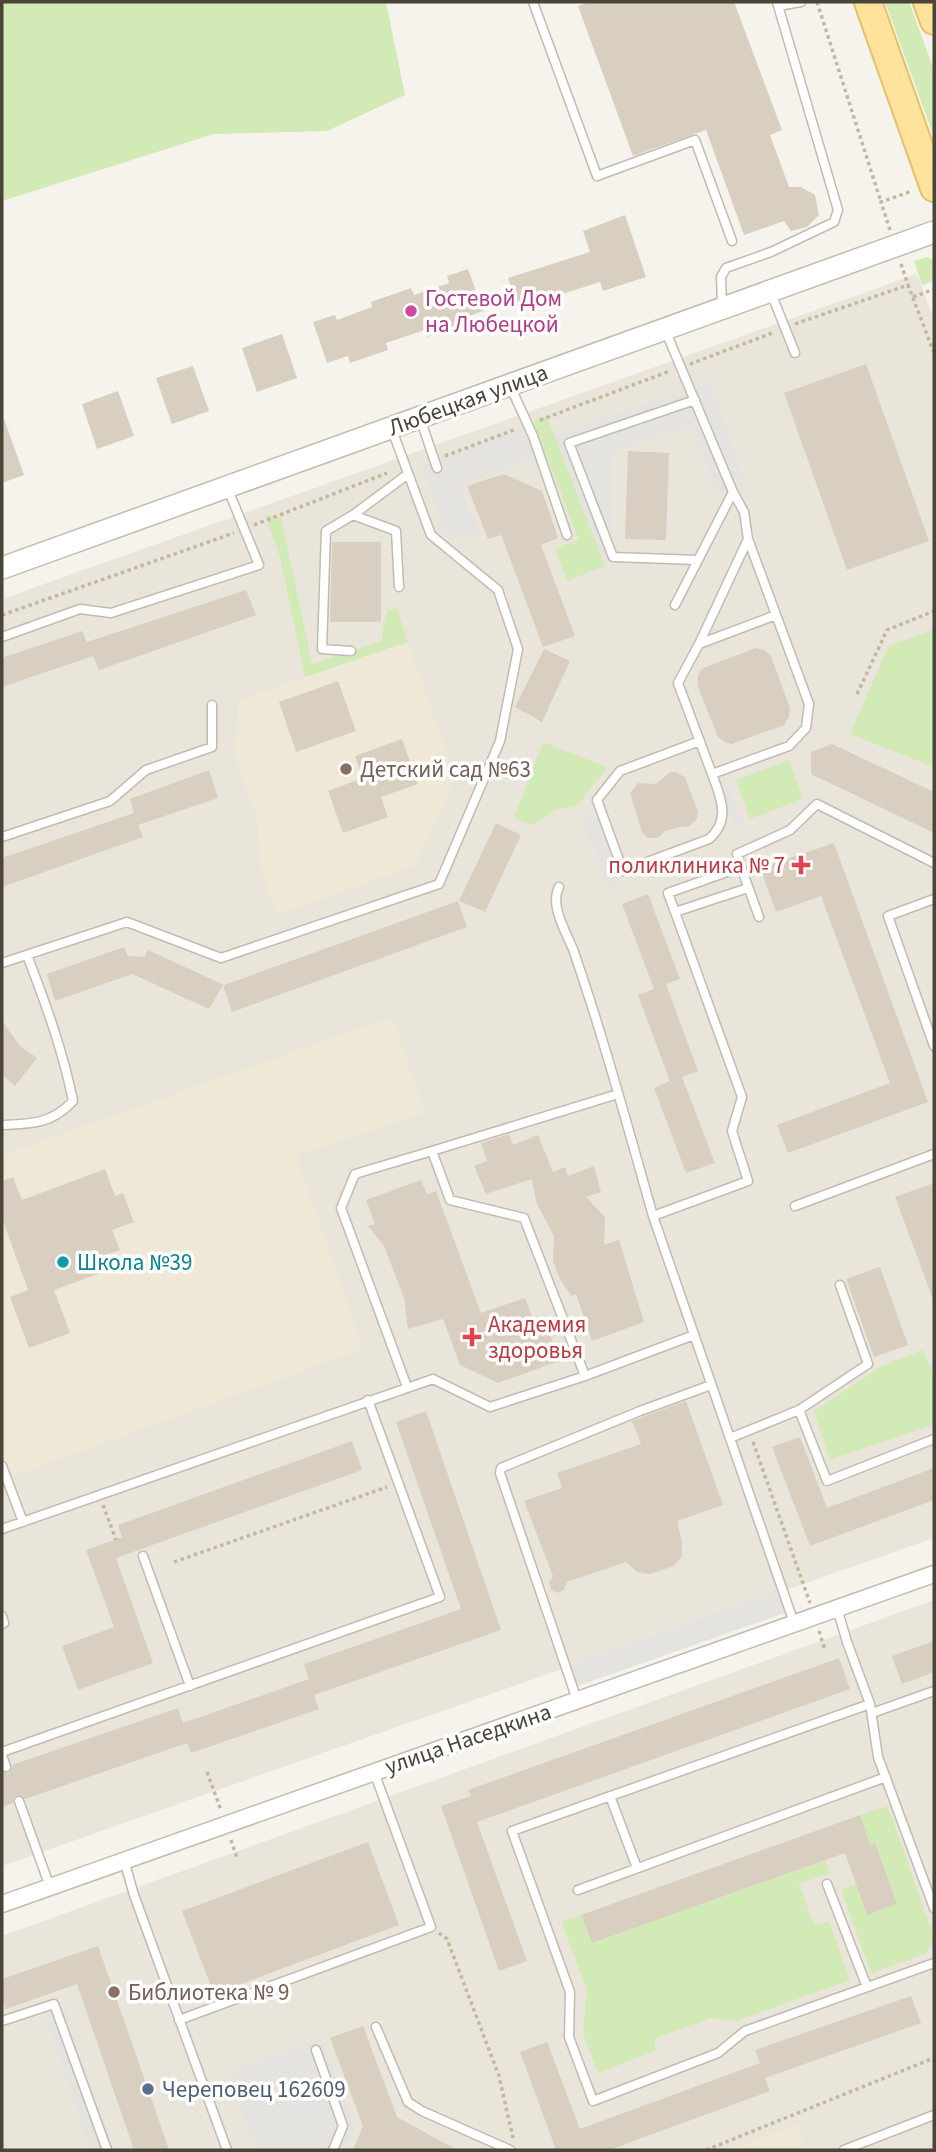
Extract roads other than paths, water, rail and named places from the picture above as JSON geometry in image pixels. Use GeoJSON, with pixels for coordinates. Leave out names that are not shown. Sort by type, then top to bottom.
{"type":"FeatureCollection","features":[{"type":"Feature","properties":{"kind":"main road"},"geometry":{"type":"LineString","coordinates":[[868,2],[934,188]]}},
{"type":"Feature","properties":{"kind":"main road"},"geometry":{"type":"LineString","coordinates":[[927,2],[934,21]]}},
{"type":"Feature","properties":{"kind":"street","name":"Любецкая улица"},"geometry":{"type":"LineString","coordinates":[[2,568],[934,232]]}},
{"type":"Feature","properties":{"kind":"street","name":"улица Наседкина"},"geometry":{"type":"LineString","coordinates":[[2,1904],[934,1574]]}},
{"type":"Feature","properties":{"kind":"lane"},"geometry":{"type":"LineString","coordinates":[[533,2],[597,176],[695,140],[732,242]]}},
{"type":"Feature","properties":{"kind":"lane"},"geometry":{"type":"LineString","coordinates":[[723,308],[721,277],[726,268],[771,252],[834,222],[838,210],[777,4],[801,2]]}},
{"type":"Feature","properties":{"kind":"lane"},"geometry":{"type":"LineString","coordinates":[[770,291],[795,353]]}},
{"type":"Feature","properties":{"kind":"lane"},"geometry":{"type":"LineString","coordinates":[[664,329],[744,512],[748,540],[809,704],[806,728],[796,741],[712,774]]}},
{"type":"Feature","properties":{"kind":"lane"},"geometry":{"type":"LineString","coordinates":[[509,385],[528,424],[567,535]]}},
{"type":"Feature","properties":{"kind":"lane"},"geometry":{"type":"LineString","coordinates":[[695,400],[569,443],[613,557],[698,560]]}},
{"type":"Feature","properties":{"kind":"lane"},"geometry":{"type":"LineString","coordinates":[[420,417],[436,464]]}},
{"type":"Feature","properties":{"kind":"lane"},"geometry":{"type":"LineString","coordinates":[[2,963],[127,922],[222,958],[439,884],[500,741],[518,649],[498,590],[431,536],[391,428]]}},
{"type":"Feature","properties":{"kind":"lane"},"geometry":{"type":"LineString","coordinates":[[351,651],[322,649],[326,531],[353,514],[406,470]]}},
{"type":"Feature","properties":{"kind":"lane"},"geometry":{"type":"LineString","coordinates":[[2,636],[80,609],[111,613],[259,565],[227,487]]}},
{"type":"Feature","properties":{"kind":"lane"},"geometry":{"type":"LineString","coordinates":[[675,605],[733,492]]}},
{"type":"Feature","properties":{"kind":"lane"},"geometry":{"type":"LineString","coordinates":[[353,514],[396,531],[399,587]]}},
{"type":"Feature","properties":{"kind":"lane"},"geometry":{"type":"LineString","coordinates":[[700,741],[620,771],[597,800],[623,871],[709,839],[715,835],[722,822],[723,807],[712,774],[700,741],[678,683],[748,540]]}},
{"type":"Feature","properties":{"kind":"lane"},"geometry":{"type":"LineString","coordinates":[[699,644],[776,615]]}},
{"type":"Feature","properties":{"kind":"lane"},"geometry":{"type":"LineString","coordinates":[[2,837],[110,800],[146,770],[212,747],[212,705]]}},
{"type":"Feature","properties":{"kind":"lane"},"geometry":{"type":"LineString","coordinates":[[759,917],[737,854],[790,830],[817,804],[934,863]]}},
{"type":"Feature","properties":{"kind":"lane"},"geometry":{"type":"LineString","coordinates":[[653,1216],[748,1181],[732,1131],[742,1097],[668,893],[741,867]]}},
{"type":"Feature","properties":{"kind":"lane"},"geometry":{"type":"LineString","coordinates":[[559,887],[555,901],[580,971],[653,1216],[794,1623]]}},
{"type":"Feature","properties":{"kind":"lane"},"geometry":{"type":"LineString","coordinates":[[675,912],[748,888]]}},
{"type":"Feature","properties":{"kind":"lane"},"geometry":{"type":"LineString","coordinates":[[934,899],[888,916],[934,1046]]}},
{"type":"Feature","properties":{"kind":"lane"},"geometry":{"type":"LineString","coordinates":[[2,1125],[36,1123],[61,1114],[73,1101],[45,1001],[27,954]]}},
{"type":"Feature","properties":{"kind":"lane"},"geometry":{"type":"LineString","coordinates":[[407,1387],[341,1208],[355,1174],[618,1094]]}},
{"type":"Feature","properties":{"kind":"lane"},"geometry":{"type":"LineString","coordinates":[[432,1152],[450,1200],[524,1218],[584,1376]]}},
{"type":"Feature","properties":{"kind":"lane"},"geometry":{"type":"LineString","coordinates":[[795,1206],[934,1154]]}},
{"type":"Feature","properties":{"kind":"lane"},"geometry":{"type":"LineString","coordinates":[[730,1438],[799,1410],[868,1364],[840,1285]]}},
{"type":"Feature","properties":{"kind":"lane"},"geometry":{"type":"LineString","coordinates":[[2,1529],[433,1379],[490,1407],[694,1335]]}},
{"type":"Feature","properties":{"kind":"lane"},"geometry":{"type":"LineString","coordinates":[[578,1700],[500,1473],[501,1468],[566,1440],[711,1385]]}},
{"type":"Feature","properties":{"kind":"lane"},"geometry":{"type":"LineString","coordinates":[[6,1767],[2,1753],[440,1597],[369,1401]]}},
{"type":"Feature","properties":{"kind":"lane"},"geometry":{"type":"LineString","coordinates":[[799,1410],[827,1481],[934,1438]]}},
{"type":"Feature","properties":{"kind":"lane"},"geometry":{"type":"LineString","coordinates":[[2,1466],[23,1522]]}},
{"type":"Feature","properties":{"kind":"lane"},"geometry":{"type":"LineString","coordinates":[[144,1556],[190,1686]]}},
{"type":"Feature","properties":{"kind":"lane"},"geometry":{"type":"LineString","coordinates":[[837,1608],[871,1708],[878,1757],[934,1908]]}},
{"type":"Feature","properties":{"kind":"lane"},"geometry":{"type":"LineString","coordinates":[[2,1616],[2,1624]]}},
{"type":"Feature","properties":{"kind":"lane"},"geometry":{"type":"LineString","coordinates":[[934,1691],[871,1708],[512,1831],[570,1992],[569,2037],[593,2101],[718,2053],[745,2031],[934,1963]]}},
{"type":"Feature","properties":{"kind":"lane"},"geometry":{"type":"LineString","coordinates":[[179,2020],[431,1927],[374,1772]]}},
{"type":"Feature","properties":{"kind":"lane"},"geometry":{"type":"LineString","coordinates":[[578,1890],[886,1777]]}},
{"type":"Feature","properties":{"kind":"lane"},"geometry":{"type":"LineString","coordinates":[[610,1796],[637,1868]]}},
{"type":"Feature","properties":{"kind":"lane"},"geometry":{"type":"LineString","coordinates":[[19,1801],[50,1887]]}},
{"type":"Feature","properties":{"kind":"lane"},"geometry":{"type":"LineString","coordinates":[[124,1860],[134,1895],[227,2150]]}},
{"type":"Feature","properties":{"kind":"lane"},"geometry":{"type":"LineString","coordinates":[[827,1884],[867,1987]]}},
{"type":"Feature","properties":{"kind":"lane"},"geometry":{"type":"LineString","coordinates":[[2,2021],[54,2004],[107,2150]]}},
{"type":"Feature","properties":{"kind":"lane"},"geometry":{"type":"LineString","coordinates":[[376,2027],[408,2102],[422,2112],[510,2150]]}},
{"type":"Feature","properties":{"kind":"lane"},"geometry":{"type":"LineString","coordinates":[[316,2050],[343,2126],[333,2150]]}},
{"type":"Feature","properties":{"kind":"lane"},"geometry":{"type":"LineString","coordinates":[[844,2150],[934,2115]]}},
{"type":"Feature","properties":{"kind":"place","name":"Гостевой Дом на Любецкой"},"geometry":{"type":"Point","coordinates":[411,311]}},
{"type":"Feature","properties":{"kind":"place","name":"Детский сад №63"},"geometry":{"type":"Point","coordinates":[346,769]}},
{"type":"Feature","properties":{"kind":"place","name":"поликлиника № 7"},"geometry":{"type":"Point","coordinates":[801,865]}},
{"type":"Feature","properties":{"kind":"place","name":"Школа №39"},"geometry":{"type":"Point","coordinates":[63,1262]}},
{"type":"Feature","properties":{"kind":"place","name":"Академия здоровья"},"geometry":{"type":"Point","coordinates":[472,1337]}},
{"type":"Feature","properties":{"kind":"place","name":"Библиотека № 9"},"geometry":{"type":"Point","coordinates":[114,1992]}},
{"type":"Feature","properties":{"kind":"place","name":"Череповец 162609"},"geometry":{"type":"Point","coordinates":[148,2089]}}]}
